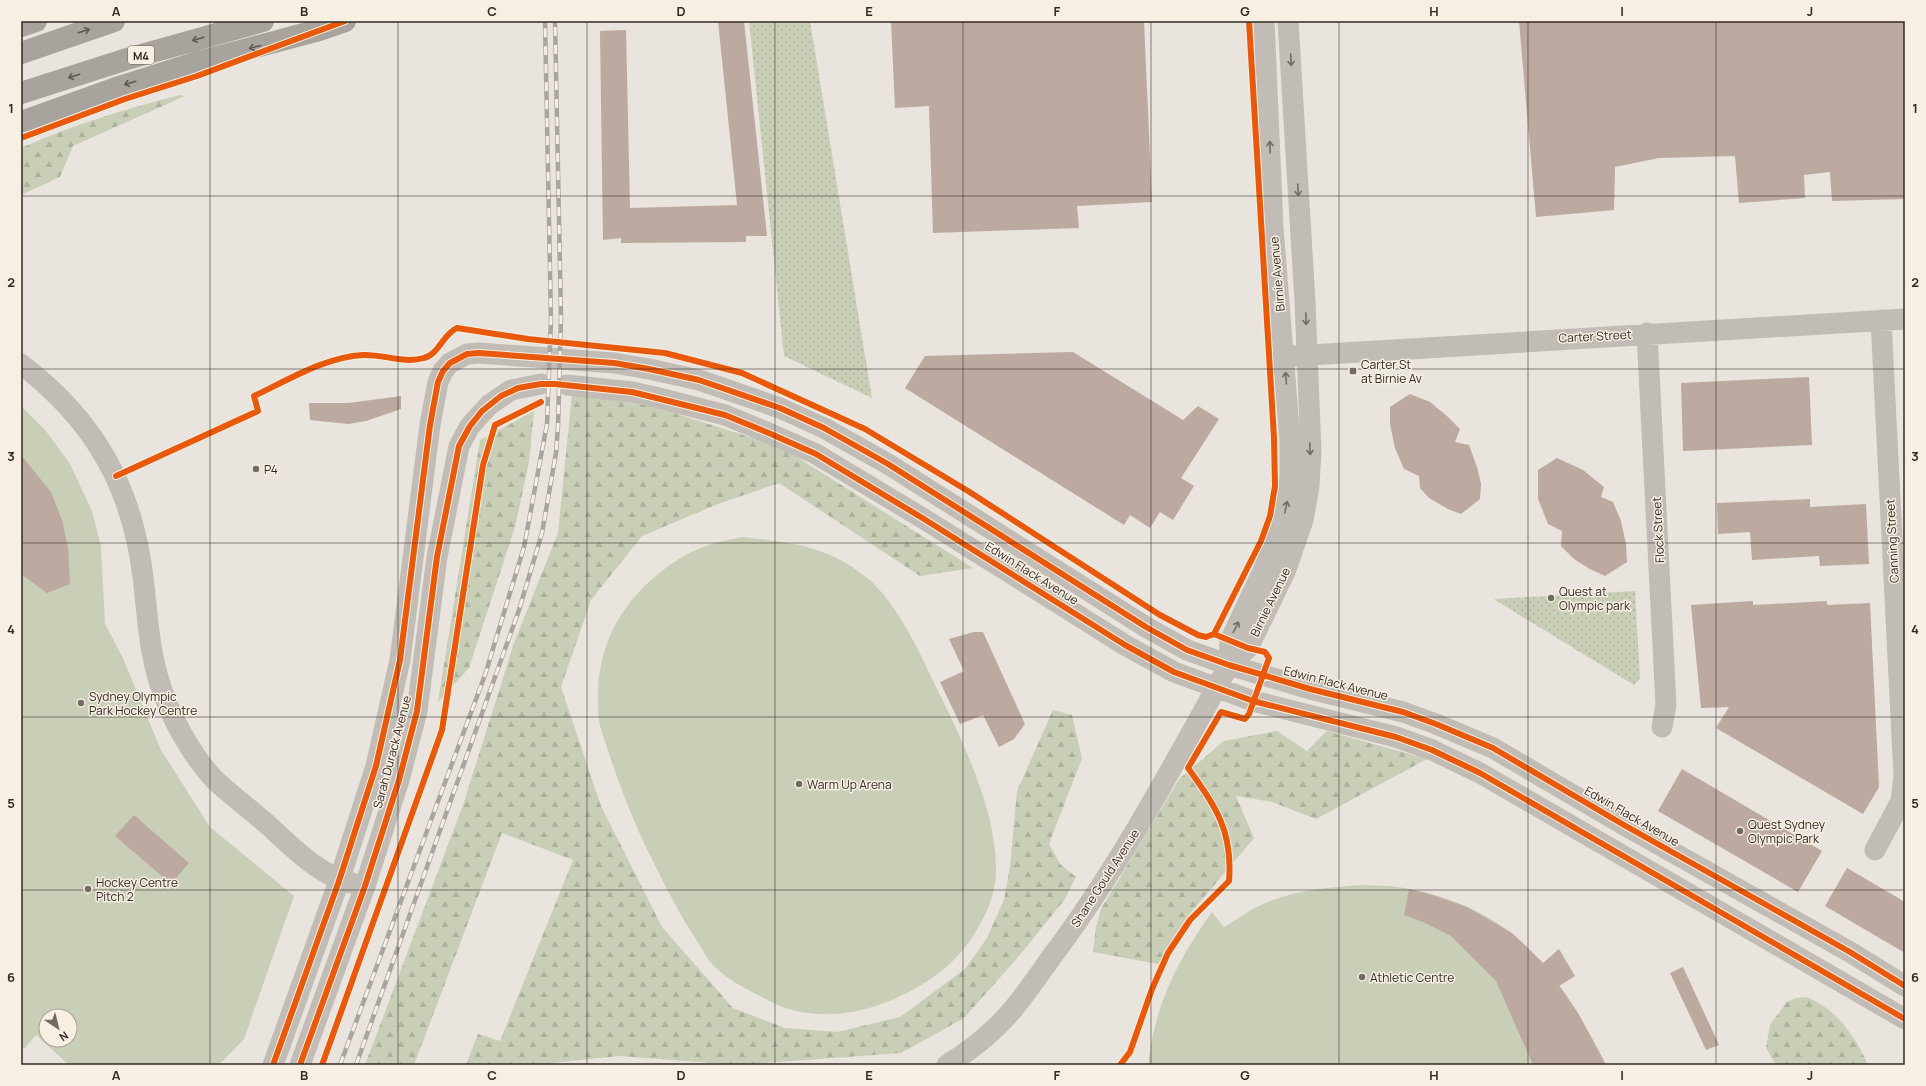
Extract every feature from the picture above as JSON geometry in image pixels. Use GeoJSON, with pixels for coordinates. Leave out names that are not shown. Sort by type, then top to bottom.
{"type":"FeatureCollection","features":[{"type":"Feature","properties":{"kind":"highway"},"geometry":{"type":"LineString","coordinates":[[21,26],[36,21]]}},
{"type":"Feature","properties":{"kind":"highway"},"geometry":{"type":"LineString","coordinates":[[21,53],[114,21]]}},
{"type":"Feature","properties":{"kind":"highway","name":"M4"},"geometry":{"type":"LineString","coordinates":[[21,93],[127,59],[263,21]]}},
{"type":"Feature","properties":{"kind":"highway"},"geometry":{"type":"LineString","coordinates":[[21,122],[130,83],[195,63],[319,30],[345,21]]}},
{"type":"Feature","properties":{"kind":"street","name":"Birnie Avenue"},"geometry":{"type":"LineString","coordinates":[[1264,21],[1273,228],[1285,356],[1291,461],[1288,496],[1290,531]]}},
{"type":"Feature","properties":{"kind":"street","name":"Birnie Avenue"},"geometry":{"type":"LineString","coordinates":[[1229,665],[1230,641],[1265,568],[1290,531],[1307,502],[1311,468],[1305,302],[1288,21]]}},
{"type":"Feature","properties":{"kind":"street","name":"Carter Street"},"geometry":{"type":"LineString","coordinates":[[1285,356],[1648,333],[1905,319]]}},
{"type":"Feature","properties":{"kind":"street","name":"Canning Street"},"geometry":{"type":"LineString","coordinates":[[1875,850],[1901,801],[1904,776],[1881,320]]}},
{"type":"Feature","properties":{"kind":"street","name":"Flock Street"},"geometry":{"type":"LineString","coordinates":[[1648,333],[1666,705],[1662,727]]}},
{"type":"Feature","properties":{"kind":"street","name":"Edwin Flack Avenue"},"geometry":{"type":"LineString","coordinates":[[441,375],[446,368],[458,358],[472,353],[487,352],[614,363],[691,378],[731,390],[780,408],[824,428],[888,464],[1146,628],[1187,650],[1229,665],[1310,689],[1403,712],[1436,724],[1492,748],[1631,829],[1850,952],[1905,986]]}},
{"type":"Feature","properties":{"kind":"street"},"geometry":{"type":"LineString","coordinates":[[21,364],[59,395],[90,432],[116,476],[132,520],[143,576],[149,644],[165,698],[189,746],[215,780],[298,853],[339,881],[364,886]]}},
{"type":"Feature","properties":{"kind":"street","name":"Sarah Durack Avenue"},"geometry":{"type":"LineString","coordinates":[[273,1065],[339,881],[376,766],[400,660],[430,425],[435,395],[441,375]]}},
{"type":"Feature","properties":{"kind":"street"},"geometry":{"type":"LineString","coordinates":[[684,404],[691,378]]}},
{"type":"Feature","properties":{"kind":"street","name":"Sarah Durack Avenue"},"geometry":{"type":"LineString","coordinates":[[300,1065],[364,886],[399,780],[417,711],[437,556],[459,446],[470,426],[482,411],[501,396],[518,388],[541,384]]}},
{"type":"Feature","properties":{"kind":"street","name":"Edwin Flack Avenue"},"geometry":{"type":"LineString","coordinates":[[567,385],[632,392],[684,404],[725,416],[816,454],[924,518],[1125,644],[1174,672],[1253,701],[1396,737],[1432,750],[1480,772],[1905,1019]]}},
{"type":"Feature","properties":{"kind":"street","name":"Shane Gould Avenue"},"geometry":{"type":"LineString","coordinates":[[947,1065],[970,1050],[1013,1009],[1068,935],[1104,883],[1141,822],[1229,665]]}},
{"type":"Feature","properties":{"kind":"green space"},"geometry":{"type":"Polygon","coordinates":[[[749,21],[810,21],[872,398],[784,356],[749,21]]]}},
{"type":"Feature","properties":{"kind":"green space"},"geometry":{"type":"Polygon","coordinates":[[[180,95],[185,96],[73,146],[60,177],[21,195],[21,148],[99,118],[180,95]]]}},
{"type":"Feature","properties":{"kind":"green space"},"geometry":{"type":"Polygon","coordinates":[[[572,394],[652,406],[781,447],[973,568],[920,576],[779,483],[718,504],[642,536],[591,600],[561,687],[601,806],[662,927],[733,1008],[785,1028],[837,1032],[900,1017],[965,969],[987,938],[1004,900],[1010,866],[1017,791],[1053,710],[1072,715],[1082,758],[1049,844],[1060,864],[1076,877],[1065,899],[1019,956],[964,1018],[901,1053],[739,1065],[619,1056],[551,1063],[546,1065],[466,1065],[478,1034],[500,1041],[573,860],[502,833],[414,1065],[365,1065],[463,805],[514,643],[558,533],[572,394]]]}},
{"type":"Feature","properties":{"kind":"green space","name":"Sydney Olympic Park Hockey Centre"},"geometry":{"type":"Polygon","coordinates":[[[21,406],[46,431],[70,464],[92,511],[101,546],[105,624],[122,656],[161,750],[210,827],[294,896],[244,1039],[219,1065],[69,1065],[50,1048],[78,1048],[78,1008],[38,1008],[38,1037],[36,1035],[24,1049],[21,1046],[21,406]]]}},
{"type":"Feature","properties":{"kind":"green space"},"geometry":{"type":"Polygon","coordinates":[[[534,411],[529,462],[515,527],[469,668],[438,702],[480,440],[534,411]]]}},
{"type":"Feature","properties":{"kind":"green space","name":"Warm Up Arena"},"geometry":{"type":"Polygon","coordinates":[[[742,537],[803,546],[831,555],[866,577],[884,595],[902,620],[924,661],[967,753],[984,800],[995,846],[996,869],[992,898],[979,927],[960,953],[939,973],[904,994],[885,1003],[866,1009],[846,1013],[826,1014],[805,1013],[785,1008],[736,983],[713,965],[685,922],[644,843],[623,792],[600,725],[598,700],[602,662],[607,644],[624,610],[651,580],[678,560],[701,548],[742,537]]]}},
{"type":"Feature","properties":{"kind":"green space"},"geometry":{"type":"Polygon","coordinates":[[[1635,591],[1640,679],[1634,685],[1495,600],[1495,599],[1635,591]]]}},
{"type":"Feature","properties":{"kind":"green space"},"geometry":{"type":"Polygon","coordinates":[[[1277,731],[1307,751],[1327,731],[1427,759],[1316,819],[1272,802],[1236,796],[1254,838],[1188,916],[1158,964],[1093,952],[1096,927],[1101,909],[1179,779],[1224,741],[1277,731]]]}},
{"type":"Feature","properties":{"kind":"green space","name":"Athletic Centre"},"geometry":{"type":"Polygon","coordinates":[[[1364,885],[1412,889],[1442,897],[1472,909],[1499,924],[1525,945],[1553,976],[1588,1030],[1606,1065],[1148,1065],[1151,1043],[1162,1003],[1178,966],[1199,930],[1212,912],[1224,927],[1256,907],[1286,896],[1324,888],[1364,885]]]}},
{"type":"Feature","properties":{"kind":"green space"},"geometry":{"type":"Polygon","coordinates":[[[1806,997],[1827,1008],[1836,1016],[1851,1034],[1868,1065],[1776,1065],[1766,1048],[1770,1025],[1787,1002],[1796,998],[1806,997]]]}},
{"type":"Feature","properties":{"kind":"building"},"geometry":{"type":"Polygon","coordinates":[[[718,21],[744,21],[767,236],[746,236],[746,242],[621,243],[621,238],[603,240],[600,31],[626,30],[630,208],[737,205],[718,21]]]}},
{"type":"Feature","properties":{"kind":"building"},"geometry":{"type":"Polygon","coordinates":[[[891,21],[1144,21],[1152,202],[1077,206],[1079,228],[933,233],[929,106],[895,108],[891,21]]]}},
{"type":"Feature","properties":{"kind":"building"},"geometry":{"type":"Polygon","coordinates":[[[1519,21],[1905,21],[1905,199],[1832,201],[1830,172],[1804,175],[1805,198],[1739,203],[1735,156],[1659,158],[1615,167],[1614,210],[1536,217],[1519,21]]]}},
{"type":"Feature","properties":{"kind":"building"},"geometry":{"type":"Polygon","coordinates":[[[1073,352],[1183,420],[1198,406],[1219,419],[1181,478],[1194,486],[1173,520],[1160,512],[1150,528],[1130,515],[1124,525],[905,388],[925,356],[1073,352]]]}},
{"type":"Feature","properties":{"kind":"building"},"geometry":{"type":"Polygon","coordinates":[[[1809,377],[1812,445],[1683,451],[1681,383],[1809,377]]]}},
{"type":"Feature","properties":{"kind":"building"},"geometry":{"type":"Polygon","coordinates":[[[1410,394],[1430,402],[1447,416],[1460,429],[1455,442],[1469,445],[1481,484],[1480,499],[1461,514],[1448,509],[1429,498],[1420,488],[1419,476],[1404,469],[1395,448],[1390,424],[1390,407],[1410,394]]]}},
{"type":"Feature","properties":{"kind":"building"},"geometry":{"type":"Polygon","coordinates":[[[401,396],[401,409],[366,421],[348,424],[310,420],[309,403],[349,403],[401,396]]]}},
{"type":"Feature","properties":{"kind":"building"},"geometry":{"type":"Polygon","coordinates":[[[21,455],[51,492],[62,520],[68,547],[70,584],[47,593],[21,574],[21,455]]]}},
{"type":"Feature","properties":{"kind":"building"},"geometry":{"type":"Polygon","coordinates":[[[1557,458],[1583,470],[1604,487],[1601,497],[1613,502],[1621,521],[1626,544],[1627,562],[1605,576],[1574,559],[1561,546],[1562,531],[1548,524],[1538,499],[1538,470],[1557,458]]]}},
{"type":"Feature","properties":{"kind":"building"},"geometry":{"type":"Polygon","coordinates":[[[1810,499],[1810,507],[1866,504],[1869,564],[1820,566],[1819,556],[1752,560],[1750,532],[1718,534],[1717,503],[1810,499]]]}},
{"type":"Feature","properties":{"kind":"building"},"geometry":{"type":"Polygon","coordinates":[[[1753,601],[1753,605],[1827,601],[1827,605],[1870,603],[1879,787],[1863,814],[1716,728],[1729,707],[1701,708],[1691,605],[1753,601]]]}},
{"type":"Feature","properties":{"kind":"building"},"geometry":{"type":"Polygon","coordinates":[[[974,632],[983,632],[1025,724],[1014,739],[999,747],[983,715],[960,724],[940,682],[964,671],[949,639],[974,632]]]}},
{"type":"Feature","properties":{"kind":"building","name":"Quest Sydney Olympic Park"},"geometry":{"type":"Polygon","coordinates":[[[1682,769],[1822,851],[1798,892],[1658,811],[1682,769]]]}},
{"type":"Feature","properties":{"kind":"building"},"geometry":{"type":"Polygon","coordinates":[[[134,815],[189,863],[171,884],[115,836],[134,815]]]}},
{"type":"Feature","properties":{"kind":"building"},"geometry":{"type":"Polygon","coordinates":[[[1847,868],[1905,902],[1905,953],[1825,906],[1847,868]]]}},
{"type":"Feature","properties":{"kind":"building"},"geometry":{"type":"Polygon","coordinates":[[[1409,889],[1467,907],[1512,933],[1543,963],[1559,949],[1575,976],[1559,986],[1578,1013],[1606,1065],[1533,1065],[1496,981],[1451,936],[1423,922],[1404,915],[1409,889]]]}},
{"type":"Feature","properties":{"kind":"building"},"geometry":{"type":"Polygon","coordinates":[[[1683,967],[1719,1045],[1706,1050],[1670,973],[1683,967]]]}},
{"type":"Feature","properties":{"kind":"railway"},"geometry":{"type":"LineString","coordinates":[[340,1065],[485,675],[524,547],[547,424],[551,320],[545,21]]}},
{"type":"Feature","properties":{"kind":"railway"},"geometry":{"type":"LineString","coordinates":[[356,1065],[519,610],[542,533],[556,453],[561,318],[555,21]]}},
{"type":"Feature","properties":{"kind":"cycle path"},"geometry":{"type":"LineString","coordinates":[[21,138],[125,99],[197,76],[345,21]]}},
{"type":"Feature","properties":{"kind":"cycle path"},"geometry":{"type":"LineString","coordinates":[[1214,634],[1261,541],[1270,516],[1275,486],[1274,438],[1249,21]]}},
{"type":"Feature","properties":{"kind":"cycle path"},"geometry":{"type":"LineString","coordinates":[[116,476],[258,411],[254,396],[307,370],[335,360],[363,355],[409,360],[424,358],[434,352],[448,335],[457,328],[528,339],[665,353],[742,373],[865,429],[968,491],[1160,615],[1198,635],[1206,637],[1214,634],[1248,648],[1265,652],[1269,658],[1249,714],[1245,719],[1221,712],[1188,768],[1207,795],[1220,820],[1228,848],[1230,863],[1229,881],[1190,920],[1168,953],[1152,989],[1130,1052],[1120,1065]]}},
{"type":"Feature","properties":{"kind":"cycle path"},"geometry":{"type":"LineString","coordinates":[[273,1065],[339,881],[376,766],[400,660],[430,425],[438,382],[443,371],[450,363],[467,354],[479,353],[614,363],[649,369],[699,380],[780,408],[824,428],[888,464],[1146,627],[1187,650],[1229,665],[1310,689],[1403,712],[1493,748],[1624,825],[1850,952],[1905,986]]}},
{"type":"Feature","properties":{"kind":"cycle path"},"geometry":{"type":"LineString","coordinates":[[300,1065],[365,886],[399,780],[417,711],[437,557],[459,446],[470,426],[482,411],[501,396],[518,388],[541,384],[555,384],[632,392],[725,415],[816,454],[924,519],[1125,645],[1174,672],[1253,701],[1396,737],[1432,750],[1480,773],[1905,1019]]}},
{"type":"Feature","properties":{"kind":"cycle path"},"geometry":{"type":"LineString","coordinates":[[322,1065],[442,730],[483,465],[495,425],[541,402]]}},
{"type":"Feature","properties":{"kind":"place","name":"Carter St at Birnie Av"},"geometry":{"type":"Point","coordinates":[1353,371]}},
{"type":"Feature","properties":{"kind":"place","name":"P4"},"geometry":{"type":"Point","coordinates":[256,469]}},
{"type":"Feature","properties":{"kind":"place","name":"Quest at Olympic park"},"geometry":{"type":"Point","coordinates":[1551,598]}},
{"type":"Feature","properties":{"kind":"place","name":"Sydney Olympic Park Hockey Centre"},"geometry":{"type":"Point","coordinates":[81,703]}},
{"type":"Feature","properties":{"kind":"place","name":"Warm Up Arena"},"geometry":{"type":"Point","coordinates":[799,784]}},
{"type":"Feature","properties":{"kind":"place","name":"Quest Sydney Olympic Park"},"geometry":{"type":"Point","coordinates":[1740,831]}},
{"type":"Feature","properties":{"kind":"place","name":"Hockey Centre Pitch 2"},"geometry":{"type":"Point","coordinates":[88,889]}},
{"type":"Feature","properties":{"kind":"place","name":"Athletic Centre"},"geometry":{"type":"Point","coordinates":[1362,977]}}]}
